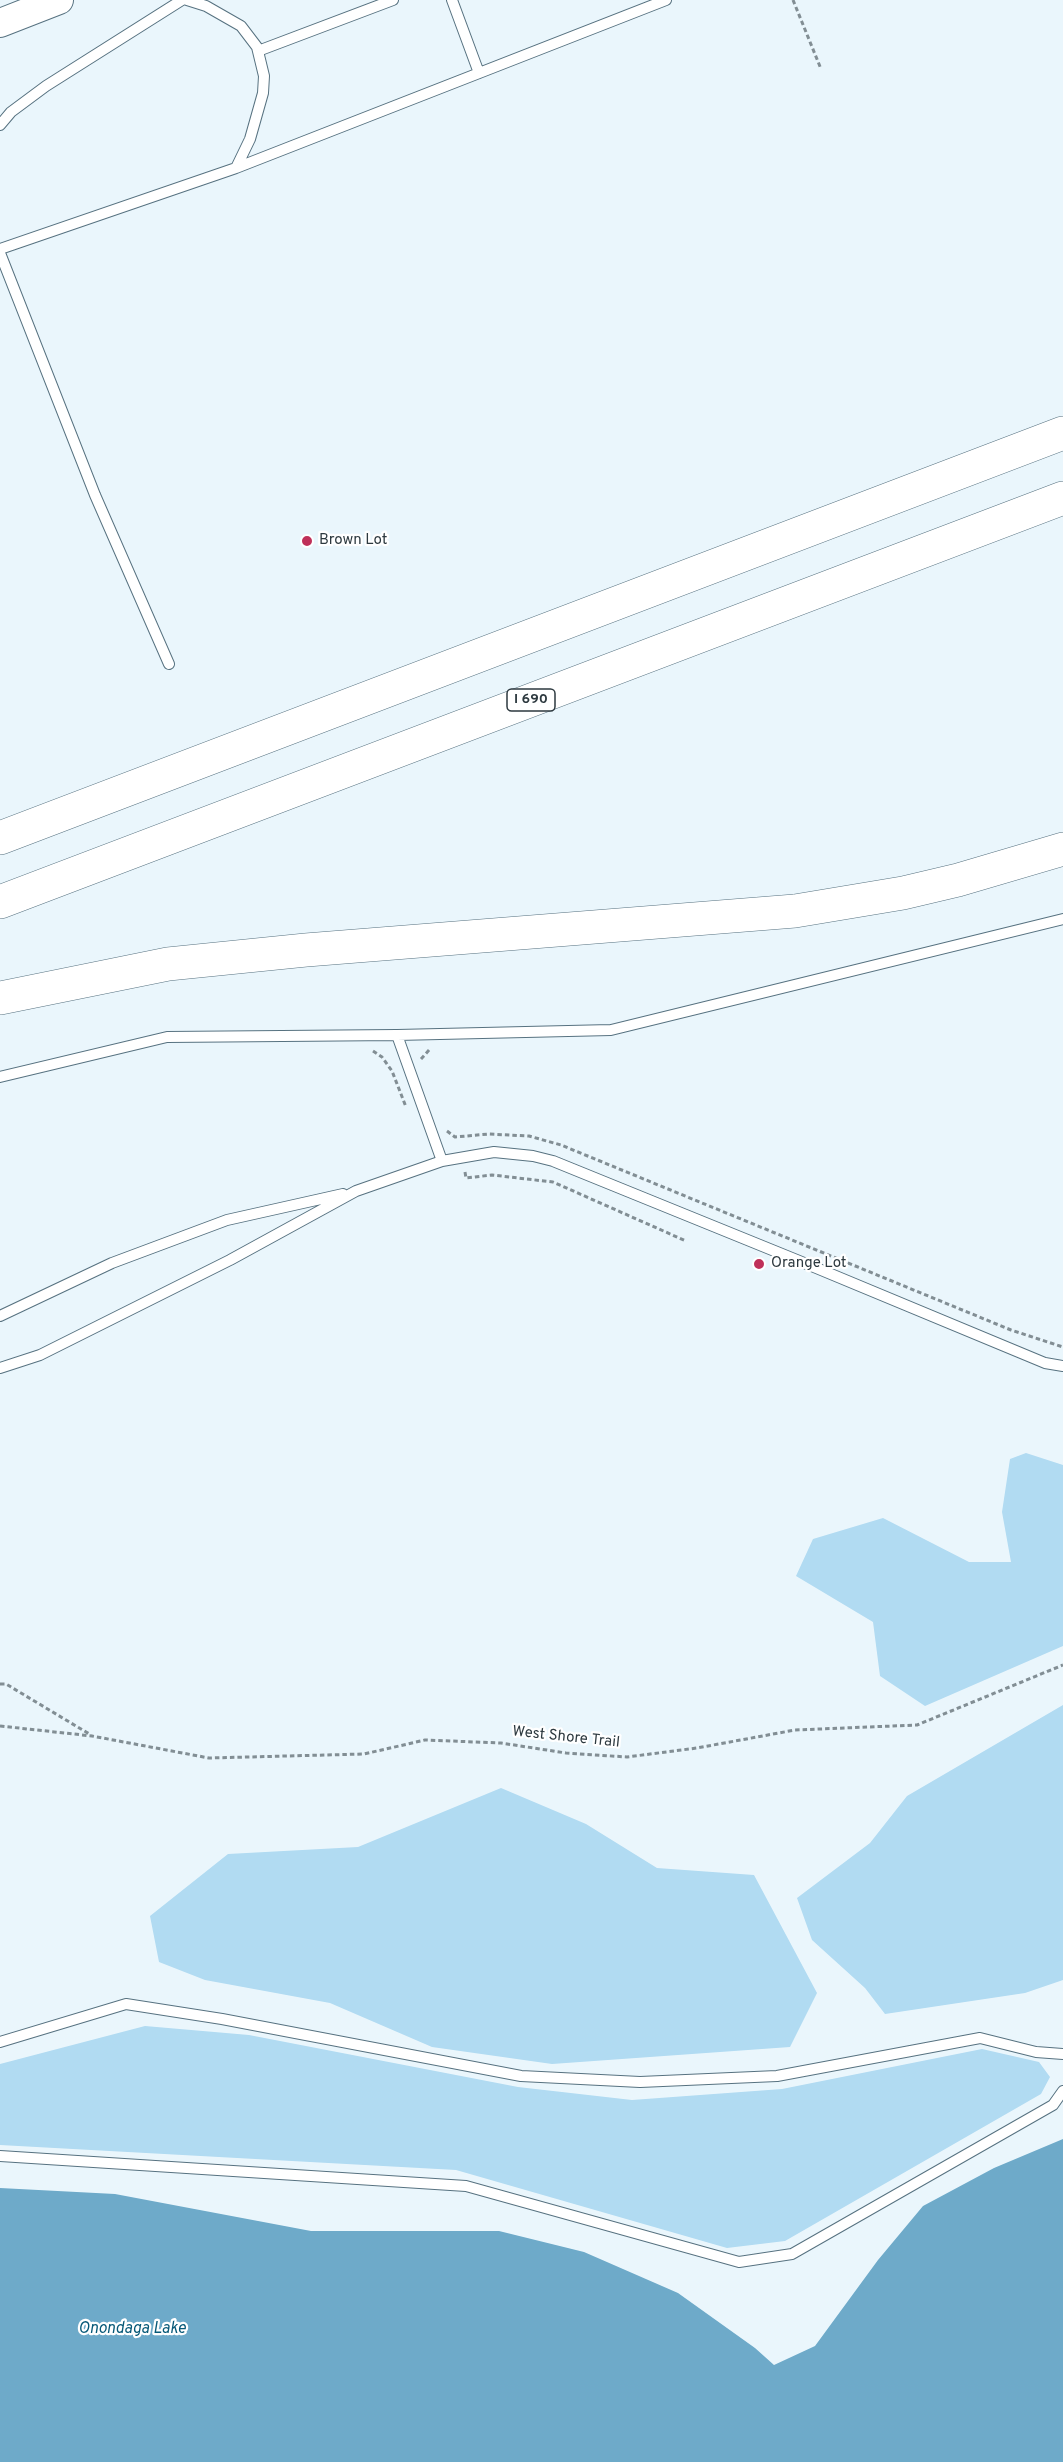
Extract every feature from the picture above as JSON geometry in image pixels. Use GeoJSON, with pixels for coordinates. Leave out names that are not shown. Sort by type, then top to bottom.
{"type":"FeatureCollection","features":[{"type":"Feature","properties":{"kind":"highway"},"geometry":{"type":"LineString","coordinates":[[9,832],[1063,433]]}},
{"type":"Feature","properties":{"kind":"highway","name":"I 690"},"geometry":{"type":"LineString","coordinates":[[0,902],[1063,498]]}},
{"type":"Feature","properties":{"kind":"highway"},"geometry":{"type":"LineString","coordinates":[[0,998],[168,964],[306,950],[795,910],[936,885],[1063,849]]}},
{"type":"Feature","properties":{"kind":"main road"},"geometry":{"type":"LineString","coordinates":[[0,23],[59,0]]}},
{"type":"Feature","properties":{"kind":"lane"},"geometry":{"type":"LineString","coordinates":[[0,125],[11,112],[46,86],[182,0]]}},
{"type":"Feature","properties":{"kind":"lane"},"geometry":{"type":"LineString","coordinates":[[187,0],[206,6],[241,26],[258,51],[264,76],[263,93],[250,139],[236,168]]}},
{"type":"Feature","properties":{"kind":"lane"},"geometry":{"type":"LineString","coordinates":[[258,51],[393,0]]}},
{"type":"Feature","properties":{"kind":"lane"},"geometry":{"type":"LineString","coordinates":[[452,0],[479,73]]}},
{"type":"Feature","properties":{"kind":"lane"},"geometry":{"type":"LineString","coordinates":[[169,664],[95,495],[0,251],[236,168],[666,0]]}},
{"type":"Feature","properties":{"kind":"lane"},"geometry":{"type":"LineString","coordinates":[[0,1077],[166,1037],[611,1030],[1063,920]]}},
{"type":"Feature","properties":{"kind":"lane"},"geometry":{"type":"LineString","coordinates":[[397,1035],[442,1161]]}},
{"type":"Feature","properties":{"kind":"lane"},"geometry":{"type":"LineString","coordinates":[[0,1316],[112,1263],[227,1220],[356,1191],[442,1161],[494,1152],[533,1156],[553,1161],[1045,1363],[1063,1366]]}},
{"type":"Feature","properties":{"kind":"lane"},"geometry":{"type":"LineString","coordinates":[[0,1368],[40,1355],[230,1260],[356,1191]]}},
{"type":"Feature","properties":{"kind":"lane"},"geometry":{"type":"LineString","coordinates":[[0,2042],[126,2004],[222,2019],[521,2076],[640,2082],[777,2076],[980,2038],[1036,2052],[1063,2054]]}},
{"type":"Feature","properties":{"kind":"lane"},"geometry":{"type":"LineString","coordinates":[[0,2156],[466,2186],[739,2262],[792,2254],[1053,2104],[1063,2091]]}},
{"type":"Feature","properties":{"kind":"path"},"geometry":{"type":"LineString","coordinates":[[793,0],[821,69]]}},
{"type":"Feature","properties":{"kind":"path"},"geometry":{"type":"LineString","coordinates":[[455,1137],[466,1178],[492,1175],[553,1182],[686,1240]]}},
{"type":"Feature","properties":{"kind":"path","name":"West Shore Trail"},"geometry":{"type":"LineString","coordinates":[[0,1726],[92,1736],[209,1758],[364,1754],[425,1740],[501,1743],[566,1753],[627,1757],[697,1748],[795,1730],[917,1725],[1063,1665]]}},
{"type":"Feature","properties":{"kind":"path","name":"West Shore Trail"},"geometry":{"type":"LineString","coordinates":[[0,1684],[6,1684],[92,1736]]}},
{"type":"Feature","properties":{"kind":"shaded area"},"geometry":{"type":"Polygon","coordinates":[[[1026,1453],[1063,1465],[1063,1646],[925,1706],[880,1676],[873,1622],[796,1576],[813,1539],[883,1518],[969,1562],[1011,1562],[1002,1512],[1010,1459],[1026,1453]]]}},
{"type":"Feature","properties":{"kind":"shaded area"},"geometry":{"type":"Polygon","coordinates":[[[1063,1705],[1063,1980],[1025,1993],[885,2014],[865,1988],[812,1940],[797,1898],[870,1843],[907,1796],[1063,1705]]]}},
{"type":"Feature","properties":{"kind":"shaded area"},"geometry":{"type":"Polygon","coordinates":[[[501,1788],[586,1824],[657,1868],[754,1875],[817,1993],[790,2047],[552,2064],[432,2047],[330,2003],[205,1980],[159,1962],[150,1916],[228,1854],[358,1847],[501,1788]]]}},
{"type":"Feature","properties":{"kind":"shaded area"},"geometry":{"type":"Polygon","coordinates":[[[145,2026],[249,2035],[518,2087],[632,2100],[782,2089],[982,2049],[1039,2062],[1050,2077],[1041,2094],[785,2241],[727,2248],[456,2170],[0,2145],[0,2064],[145,2026]]]}},
{"type":"Feature","properties":{"kind":"water","name":"Onondaga Lake"},"geometry":{"type":"Polygon","coordinates":[[[1063,2139],[1063,2462],[0,2462],[0,2188],[115,2194],[311,2231],[499,2231],[584,2252],[678,2293],[755,2348],[774,2365],[815,2346],[878,2260],[923,2206],[994,2168],[1063,2139]]]}},
{"type":"Feature","properties":{"kind":"place","name":"Brown Lot"},"geometry":{"type":"Point","coordinates":[307,541]}},
{"type":"Feature","properties":{"kind":"place","name":"Orange Lot"},"geometry":{"type":"Point","coordinates":[759,1264]}}]}
